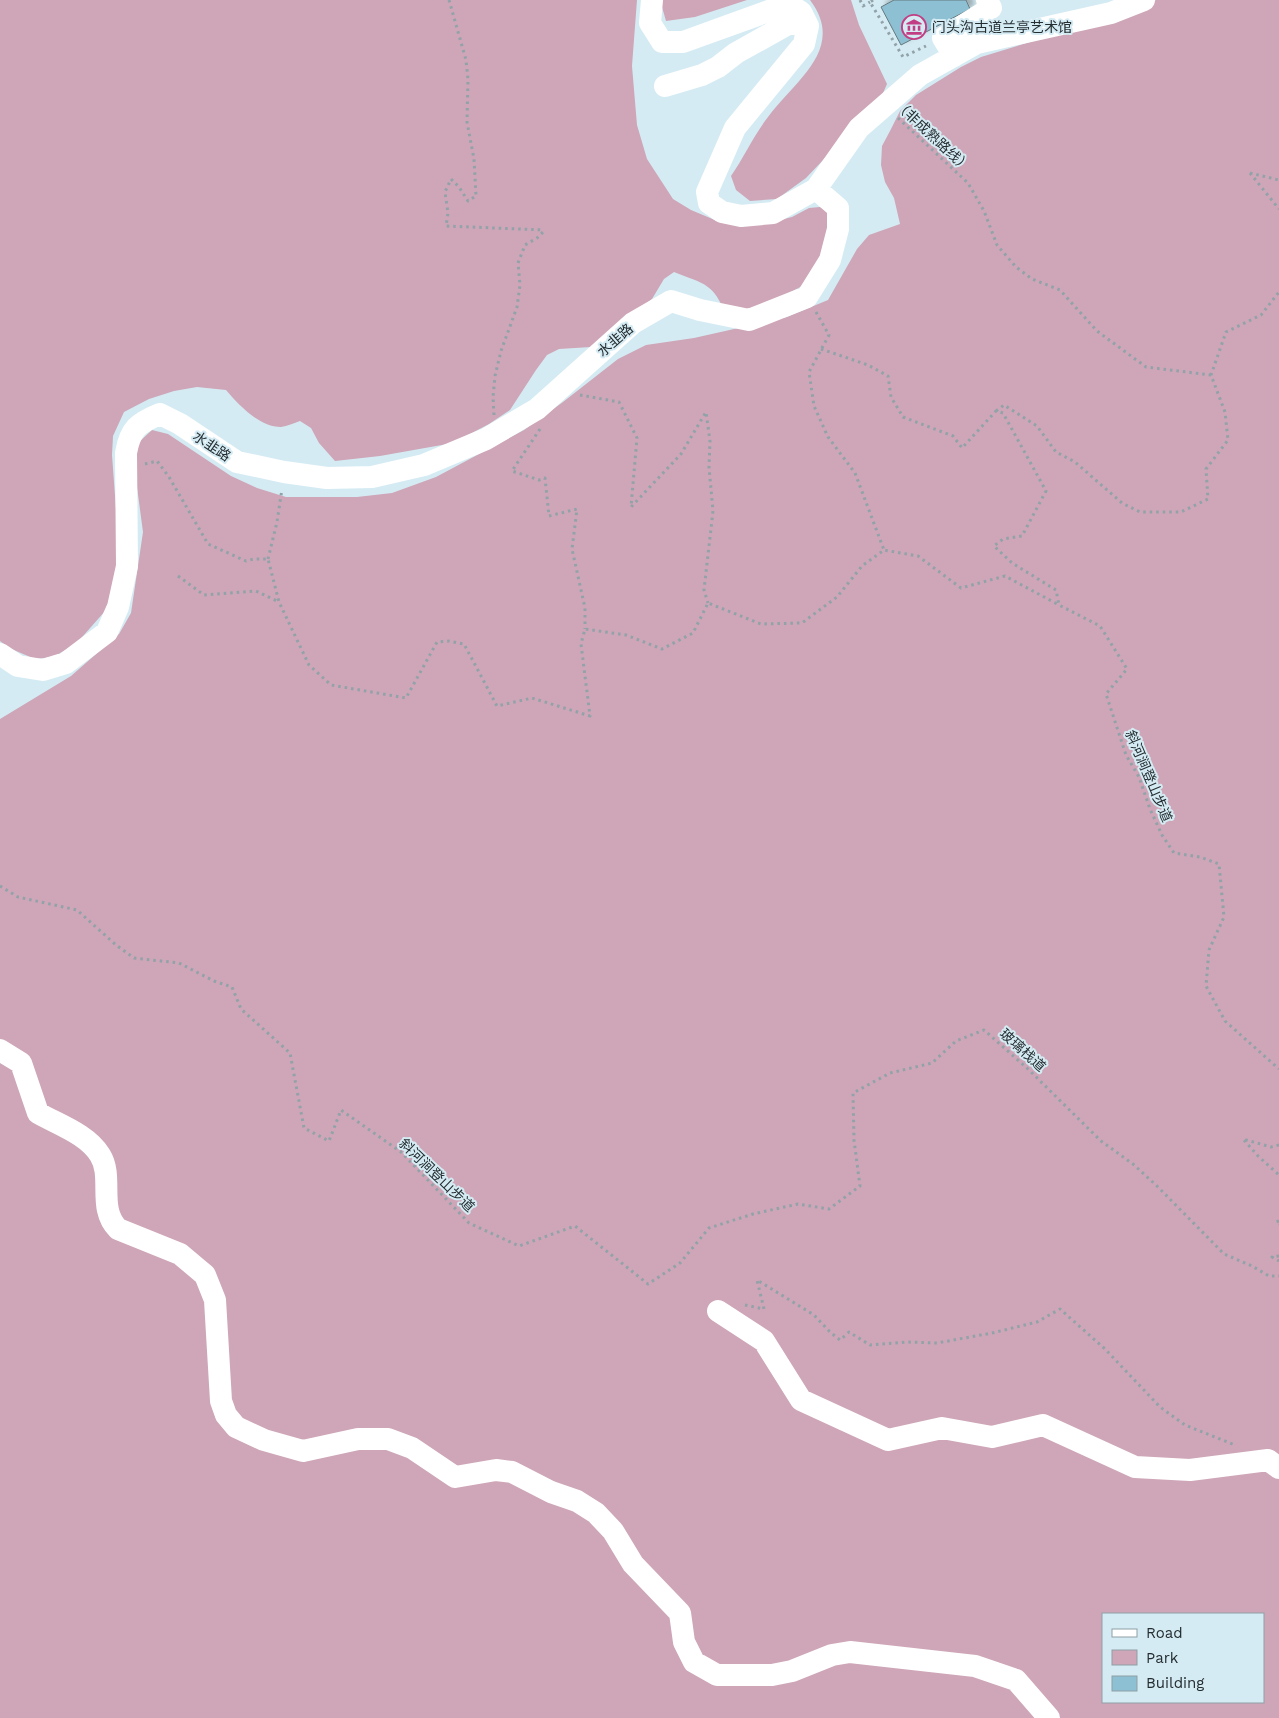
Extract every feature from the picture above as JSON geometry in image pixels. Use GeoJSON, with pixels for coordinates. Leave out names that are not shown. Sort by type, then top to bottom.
{"type":"FeatureCollection","features":[{"type":"Feature","properties":{"kind":"street"},"geometry":{"type":"LineString","coordinates":[[652,0],[650,23],[662,42],[683,42],[788,4],[801,12],[808,26],[804,44],[735,128],[707,192],[709,203],[722,212],[741,216],[773,212],[816,189],[859,128],[920,75],[991,8],[986,0]]}},
{"type":"Feature","properties":{"kind":"street"},"geometry":{"type":"LineString","coordinates":[[948,47],[977,43],[1110,13],[1144,0]]}},
{"type":"Feature","properties":{"kind":"street"},"geometry":{"type":"LineString","coordinates":[[665,86],[718,67],[736,53],[790,23],[808,26]]}},
{"type":"Feature","properties":{"kind":"street"},"geometry":{"type":"LineString","coordinates":[[807,297],[830,260],[838,229],[838,208],[816,189]]}},
{"type":"Feature","properties":{"kind":"street","name":"水韭路"},"geometry":{"type":"LineString","coordinates":[[0,654],[18,666],[43,670],[66,663],[107,632],[118,608],[127,566],[126,453],[129,438],[142,421],[160,414],[180,424],[237,462],[284,472],[328,478],[372,477],[424,464],[486,440],[536,409],[633,323],[671,301],[700,310],[749,320],[807,297]]}},
{"type":"Feature","properties":{"kind":"street"},"geometry":{"type":"LineString","coordinates":[[0,1050],[21,1063],[38,1113],[85,1139],[101,1156],[105,1170],[108,1214],[112,1223],[118,1229],[180,1254],[205,1275],[215,1300],[220,1400],[226,1415],[236,1427],[264,1440],[303,1451],[358,1439],[388,1439],[412,1448],[455,1477],[496,1470],[512,1472],[550,1492],[576,1501],[596,1513],[613,1531],[633,1564],[680,1613],[684,1642],[694,1662],[717,1675],[772,1675],[792,1671],[832,1655],[850,1652],[975,1666],[1016,1680],[1049,1718]]}},
{"type":"Feature","properties":{"kind":"street"},"geometry":{"type":"LineString","coordinates":[[718,1311],[764,1341],[801,1400],[888,1440],[942,1428],[992,1437],[1043,1425],[1135,1467],[1190,1470],[1268,1460],[1279,1468]]}},
{"type":"Feature","properties":{"kind":"path"},"geometry":{"type":"LineString","coordinates":[[449,0],[466,60],[468,79],[467,122],[474,159],[476,196],[468,201],[451,179],[445,192],[448,213],[446,226],[544,230],[537,238],[525,245],[518,263],[520,285],[517,307],[500,351],[495,376],[493,397],[496,434]]}},
{"type":"Feature","properties":{"kind":"path"},"geometry":{"type":"LineString","coordinates":[[860,0],[863,6],[872,1],[903,58],[948,47]]}},
{"type":"Feature","properties":{"kind":"path","name":"（非成熟路线）"},"geometry":{"type":"LineString","coordinates":[[884,106],[968,183],[984,211],[997,245],[1016,267],[1032,279],[1060,290],[1097,331],[1146,367],[1211,375]]}},
{"type":"Feature","properties":{"kind":"path"},"geometry":{"type":"LineString","coordinates":[[1279,180],[1250,173],[1279,209]]}},
{"type":"Feature","properties":{"kind":"path"},"geometry":{"type":"LineString","coordinates":[[821,349],[868,365],[888,376],[891,397],[903,417],[953,436],[962,448],[996,411],[1004,405],[1037,426],[1056,452],[1075,462],[1122,503],[1140,512],[1181,512],[1208,499],[1206,469],[1228,440],[1225,412],[1211,375],[1226,332],[1261,315],[1279,292]]}},
{"type":"Feature","properties":{"kind":"path"},"geometry":{"type":"LineString","coordinates":[[807,297],[829,335],[809,372],[814,406],[828,437],[855,473],[884,550]]}},
{"type":"Feature","properties":{"kind":"path"},"geometry":{"type":"LineString","coordinates":[[554,394],[565,392],[619,402],[638,438],[631,507],[681,454],[706,412],[710,441],[709,467],[713,511],[704,590],[708,603],[693,632],[662,649],[626,635],[585,629]]}},
{"type":"Feature","properties":{"kind":"path"},"geometry":{"type":"LineString","coordinates":[[284,472],[277,522],[268,559],[279,602],[309,665],[332,685],[406,698],[437,642],[449,642],[464,644],[497,706],[532,698],[590,716],[581,644],[585,629],[585,608],[572,549],[577,509],[549,516],[545,478],[539,480],[512,471],[540,431],[536,409]]}},
{"type":"Feature","properties":{"kind":"path"},"geometry":{"type":"LineString","coordinates":[[996,411],[1003,413],[1040,477],[1046,491],[1022,536],[1003,539],[994,546],[1012,563],[1056,590],[1059,605]]}},
{"type":"Feature","properties":{"kind":"path"},"geometry":{"type":"LineString","coordinates":[[126,467],[157,462],[169,477],[208,544],[246,561],[268,559]]}},
{"type":"Feature","properties":{"kind":"path"},"geometry":{"type":"LineString","coordinates":[[708,603],[761,624],[802,623],[837,597],[862,566],[884,550],[918,556],[961,588],[1005,576],[1059,605]]}},
{"type":"Feature","properties":{"kind":"path"},"geometry":{"type":"LineString","coordinates":[[178,576],[204,595],[256,591],[279,602]]}},
{"type":"Feature","properties":{"kind":"path","name":"斜河涧登山步道"},"geometry":{"type":"LineString","coordinates":[[1059,605],[1100,626],[1127,669],[1106,694],[1126,755],[1140,777],[1150,809],[1162,835],[1174,852],[1200,856],[1219,864],[1224,917],[1209,950],[1206,986],[1225,1021],[1279,1069]]}},
{"type":"Feature","properties":{"kind":"path","name":"斜河涧登山步道"},"geometry":{"type":"LineString","coordinates":[[0,886],[18,897],[76,910],[134,958],[179,962],[214,981],[232,987],[240,1009],[290,1053],[304,1128],[329,1141],[341,1110],[401,1152],[469,1223],[519,1246],[575,1226],[648,1284],[680,1264],[709,1228],[753,1214],[798,1204],[829,1209],[860,1186],[854,1140],[853,1093]]}},
{"type":"Feature","properties":{"kind":"path","name":"玻璃栈道"},"geometry":{"type":"LineString","coordinates":[[853,1093],[890,1073],[932,1064],[956,1041],[984,1030],[1028,1069],[1101,1140],[1158,1186],[1224,1254],[1252,1266],[1269,1276],[1279,1276]]}},
{"type":"Feature","properties":{"kind":"path"},"geometry":{"type":"LineString","coordinates":[[1279,1145],[1271,1148],[1243,1139],[1279,1175]]}},
{"type":"Feature","properties":{"kind":"path"},"geometry":{"type":"LineString","coordinates":[[1279,1256],[1272,1257],[1279,1262]]}},
{"type":"Feature","properties":{"kind":"path"},"geometry":{"type":"LineString","coordinates":[[742,1305],[764,1309],[757,1280],[814,1315],[840,1340],[849,1332],[870,1345],[907,1342],[937,1343],[964,1338],[1036,1322],[1060,1309],[1105,1349],[1160,1407],[1185,1425],[1241,1448]]}},
{"type":"Feature","properties":{"kind":"green space"},"geometry":{"type":"Polygon","coordinates":[[[0,0],[637,0],[632,66],[637,125],[647,159],[673,199],[691,210],[722,223],[764,224],[792,217],[809,208],[820,207],[831,213],[821,256],[806,284],[740,319],[727,316],[717,297],[707,286],[674,272],[664,279],[652,299],[591,347],[559,349],[547,355],[510,410],[489,424],[453,443],[380,456],[335,461],[319,443],[311,428],[300,421],[281,427],[265,423],[250,414],[226,390],[197,387],[174,391],[149,399],[124,412],[113,436],[112,455],[120,563],[106,610],[76,644],[53,657],[35,659],[9,648],[0,641],[0,0]]]}},
{"type":"Feature","properties":{"kind":"green space"},"geometry":{"type":"Polygon","coordinates":[[[660,0],[747,0],[695,17],[666,21],[660,0]]]}},
{"type":"Feature","properties":{"kind":"green space"},"geometry":{"type":"Polygon","coordinates":[[[810,0],[851,0],[859,25],[887,84],[880,100],[806,178],[777,199],[750,201],[736,190],[731,176],[763,124],[813,63],[820,49],[823,34],[820,18],[810,0]]]}},
{"type":"Feature","properties":{"kind":"green space"},"geometry":{"type":"Polygon","coordinates":[[[1156,0],[1279,0],[1279,1718],[0,1718],[0,719],[71,676],[119,634],[131,613],[143,532],[133,457],[138,443],[152,430],[168,434],[231,476],[257,488],[286,497],[357,497],[392,493],[436,477],[524,430],[618,359],[646,345],[694,338],[787,317],[828,300],[857,249],[869,235],[900,224],[894,198],[885,182],[881,165],[882,146],[900,111],[916,95],[981,57],[1131,11],[1156,0]]]}},
{"type":"Feature","properties":{"kind":"building","name":"门头沟古道兰亭艺术馆"},"geometry":{"type":"Polygon","coordinates":[[[894,0],[966,0],[970,9],[901,45],[881,7],[894,0]]]}},
{"type":"Feature","properties":{"kind":"place","name":"门头沟古道兰亭艺术馆"},"geometry":{"type":"Point","coordinates":[914,27]}}]}
